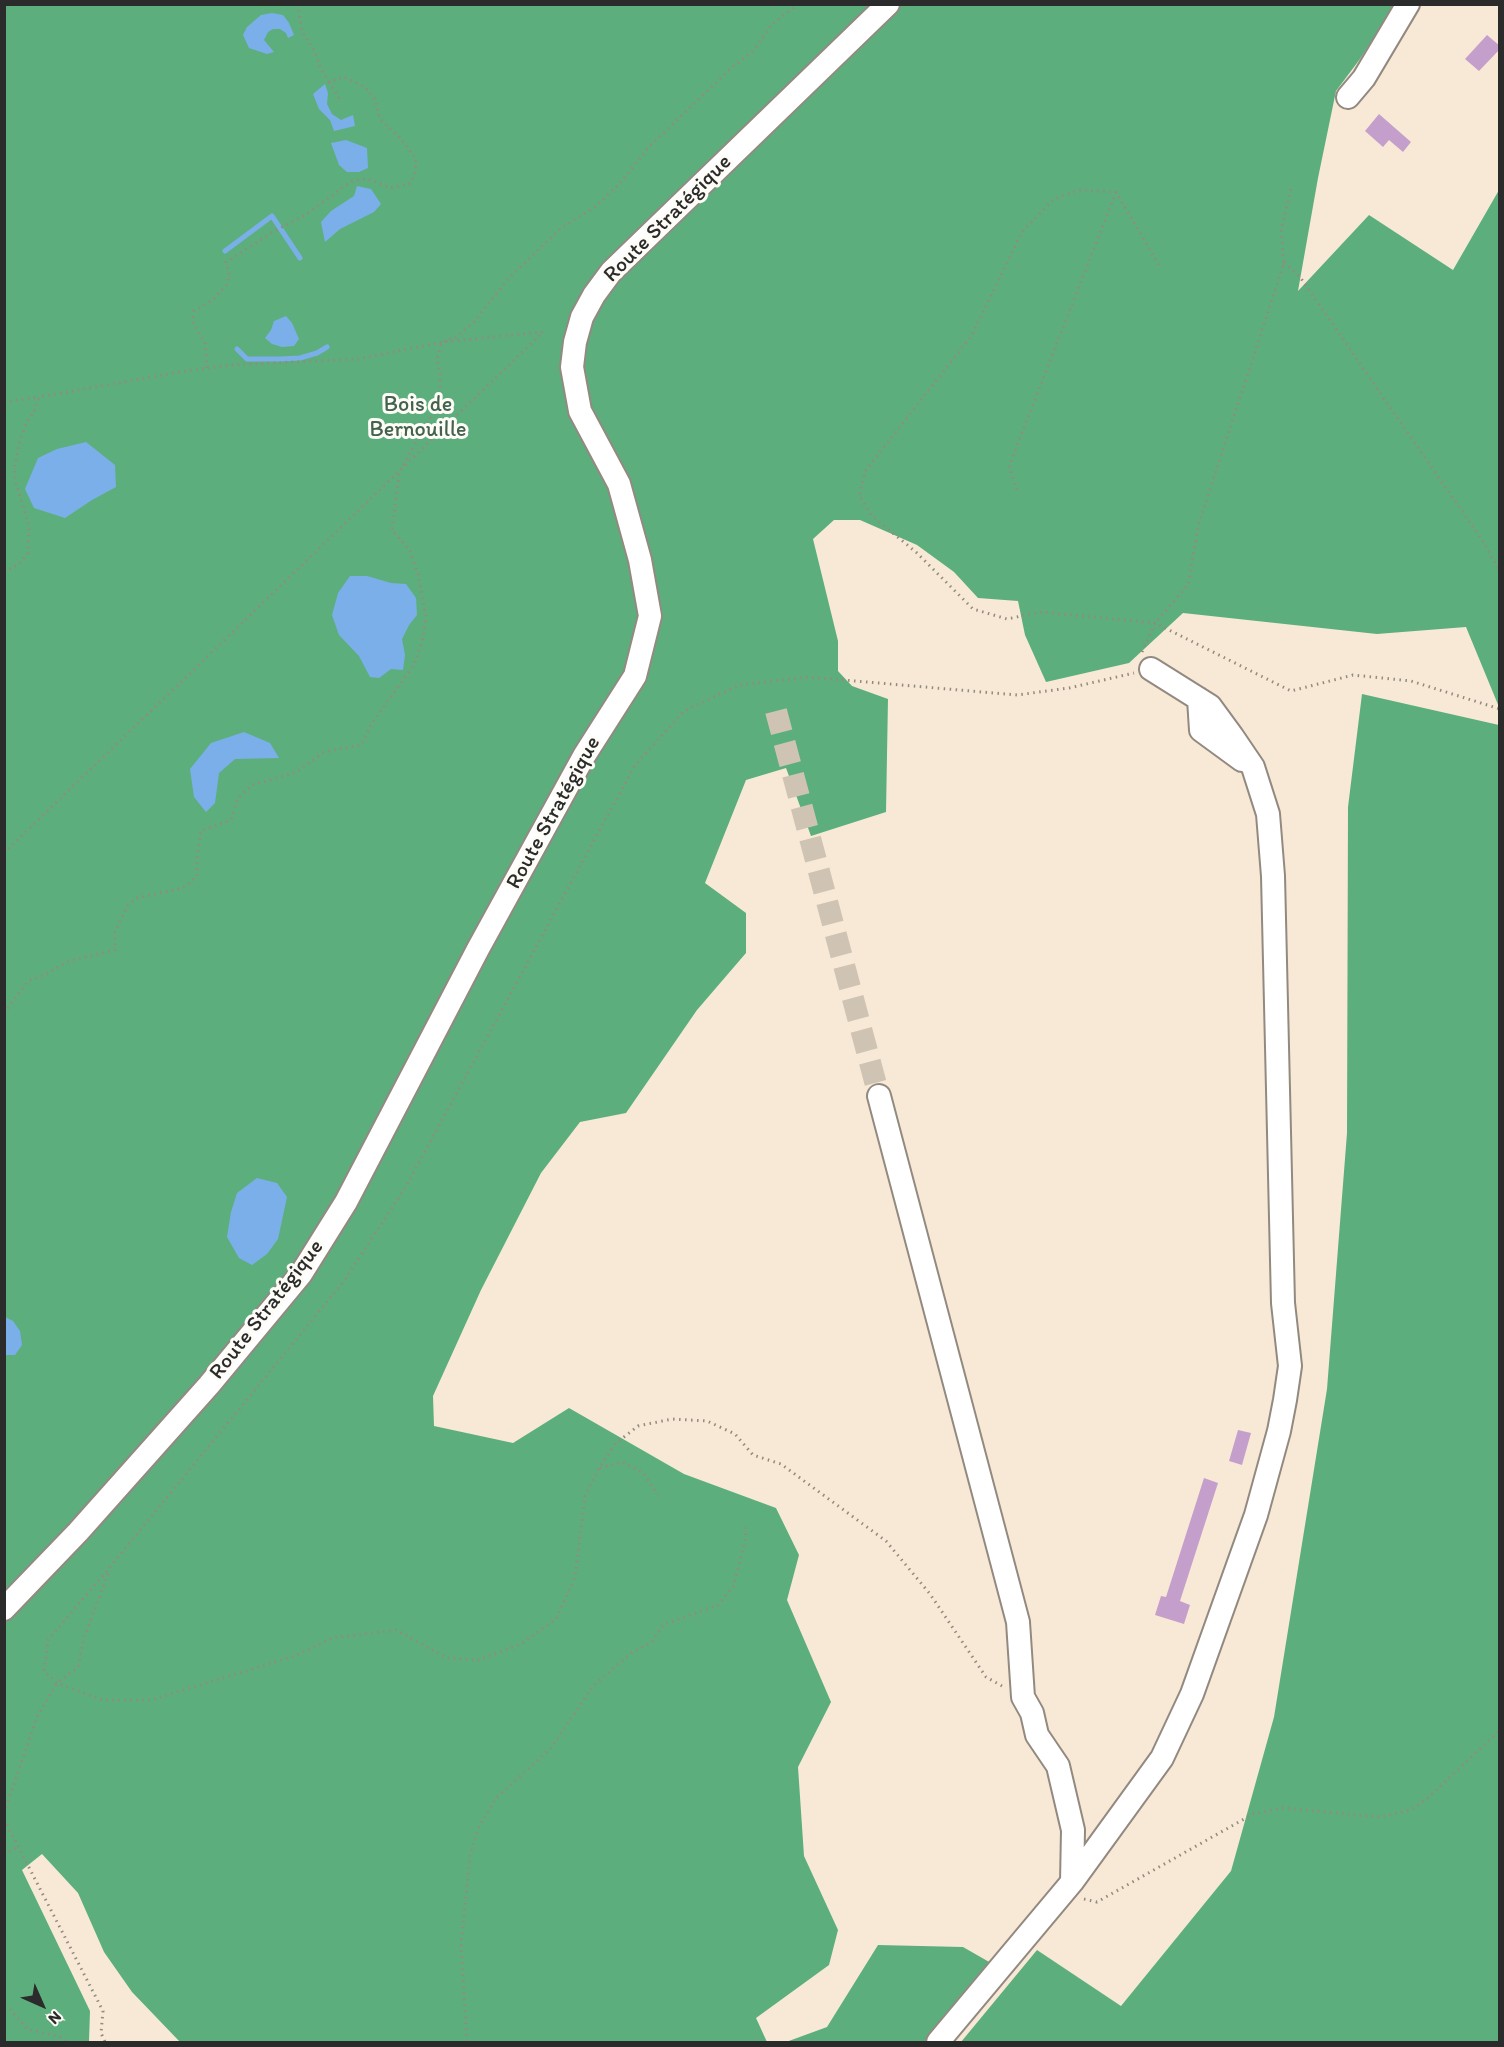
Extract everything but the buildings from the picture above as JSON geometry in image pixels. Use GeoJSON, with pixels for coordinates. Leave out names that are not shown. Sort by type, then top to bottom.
{"type":"FeatureCollection","features":[{"type":"Feature","properties":{"kind":"street","name":"Route Stratégique"},"geometry":{"type":"LineString","coordinates":[[4,1609],[78,1532],[193,1403],[301,1274],[346,1202],[478,949],[584,756],[635,676],[650,615],[640,560],[619,484],[580,411],[572,366],[575,342],[582,317],[611,272],[888,4]]}},
{"type":"Feature","properties":{"kind":"street"},"geometry":{"type":"LineString","coordinates":[[1348,97],[1364,78],[1408,4]]}},
{"type":"Feature","properties":{"kind":"street"},"geometry":{"type":"LineString","coordinates":[[938,2043],[1066,1888],[1162,1758],[1192,1694],[1256,1515],[1279,1431],[1290,1366],[1283,1303],[1273,876],[1268,814],[1252,768],[1232,735],[1210,706],[1151,669]]}},
{"type":"Feature","properties":{"kind":"street"},"geometry":{"type":"LineString","coordinates":[[879,1096],[1018,1622],[1023,1697],[1032,1713],[1037,1735],[1058,1766],[1072,1830],[1066,1888]]}},
{"type":"Feature","properties":{"kind":"path"},"geometry":{"type":"LineString","coordinates":[[298,4],[302,31],[314,50],[320,67],[340,99]]}},
{"type":"Feature","properties":{"kind":"path"},"geometry":{"type":"LineString","coordinates":[[442,342],[456,337],[474,322],[509,278],[561,228],[596,207],[621,182],[649,147],[730,69],[753,51],[772,24],[799,4]]}},
{"type":"Feature","properties":{"kind":"path"},"geometry":{"type":"LineString","coordinates":[[207,368],[206,343],[192,321],[194,311],[217,295],[228,283],[229,274],[226,262],[276,230],[304,216],[350,182],[362,179],[372,180],[390,188],[409,184],[415,175],[416,159],[400,138],[380,119],[375,99],[365,87],[344,77],[329,82]]}},
{"type":"Feature","properties":{"kind":"path"},"geometry":{"type":"LineString","coordinates":[[1023,1697],[986,1677],[930,1594],[886,1540],[782,1464],[753,1455],[735,1434],[707,1421],[672,1419],[638,1426],[615,1444],[599,1468],[585,1496],[575,1577],[556,1619],[521,1644],[478,1660],[447,1658],[396,1630],[332,1638],[295,1656],[152,1700],[104,1701],[57,1683],[44,1671],[48,1640],[110,1568],[344,1281],[405,1188],[635,765],[684,711],[740,685],[809,677],[1017,695],[1070,688],[1151,669],[1142,652],[1155,623],[1188,585],[1198,526],[1284,263],[1281,230],[1291,189]]}},
{"type":"Feature","properties":{"kind":"path"},"geometry":{"type":"LineString","coordinates":[[1116,192],[1080,190],[1054,199],[1022,232],[972,335],[866,470],[859,495],[870,515],[917,553],[973,609],[1007,619],[1040,612],[1155,623],[1291,691],[1353,675],[1412,681],[1500,709]]}},
{"type":"Feature","properties":{"kind":"path"},"geometry":{"type":"LineString","coordinates":[[1116,192],[1159,265]]}},
{"type":"Feature","properties":{"kind":"path"},"geometry":{"type":"LineString","coordinates":[[1017,490],[1009,466],[1116,192]]}},
{"type":"Feature","properties":{"kind":"path"},"geometry":{"type":"LineString","coordinates":[[1284,263],[1300,277],[1484,543],[1500,572]]}},
{"type":"Feature","properties":{"kind":"path"},"geometry":{"type":"LineString","coordinates":[[4,402],[207,368],[359,359],[442,342],[543,332],[4,853]]}},
{"type":"Feature","properties":{"kind":"path"},"geometry":{"type":"LineString","coordinates":[[4,1013],[28,981],[69,961],[116,950],[115,932],[128,905],[137,898],[183,888],[197,876],[196,858],[201,831],[231,820],[237,798],[252,785],[297,772],[324,752],[361,745],[372,723],[414,665],[423,638],[426,617],[418,574],[410,551],[392,530],[398,475],[432,416],[440,410],[440,374],[437,358],[442,342]]}},
{"type":"Feature","properties":{"kind":"path"},"geometry":{"type":"LineString","coordinates":[[4,572],[18,565],[28,553],[29,525],[14,470],[19,444],[39,397]]}},
{"type":"Feature","properties":{"kind":"path"},"geometry":{"type":"LineString","coordinates":[[599,1468],[622,1462],[643,1473],[657,1495]]}},
{"type":"Feature","properties":{"kind":"path"},"geometry":{"type":"LineString","coordinates":[[467,2043],[461,1946],[470,1855],[478,1829],[496,1798],[551,1748],[593,1686],[631,1653],[652,1642],[663,1625],[718,1605],[733,1587],[746,1538],[744,1523]]}},
{"type":"Feature","properties":{"kind":"path"},"geometry":{"type":"LineString","coordinates":[[4,1813],[36,1717],[57,1683],[78,1667],[84,1638],[110,1568]]}},
{"type":"Feature","properties":{"kind":"path"},"geometry":{"type":"LineString","coordinates":[[1066,1888],[1097,1902],[1253,1814],[1283,1808],[1379,1817],[1411,1810],[1429,1797],[1500,1730]]}},
{"type":"Feature","properties":{"kind":"path"},"geometry":{"type":"LineString","coordinates":[[4,1820],[104,2011],[101,2033],[105,2043]]}},
{"type":"Feature","properties":{"kind":"path"},"geometry":{"type":"LineString","coordinates":[[4,1855],[18,1847]]}},
{"type":"Feature","properties":{"kind":"path"},"geometry":{"type":"LineString","coordinates":[[10,2010],[27,2029],[60,2037],[66,2043]]}},
{"type":"Feature","properties":{"kind":"green space","name":"Bois de Bernouille"},"geometry":{"type":"Polygon","coordinates":[[[5,5],[1395,5],[1336,91],[1298,291],[1369,215],[1453,270],[1499,190],[1499,707],[1466,627],[1377,634],[1183,613],[1129,663],[1046,682],[1025,635],[1018,601],[978,598],[954,572],[917,545],[860,520],[834,520],[813,539],[838,641],[838,671],[852,686],[888,699],[886,812],[811,836],[786,768],[746,780],[705,883],[746,913],[746,953],[697,1010],[626,1113],[580,1122],[541,1173],[481,1290],[433,1396],[434,1426],[513,1443],[569,1408],[684,1474],[776,1508],[799,1555],[787,1600],[831,1702],[798,1767],[804,1856],[838,1930],[829,1965],[756,2018],[767,2042],[180,2042],[132,1992],[104,1952],[78,1893],[42,1854],[22,1870],[90,2011],[89,2042],[5,2042],[5,5]]]}},
{"type":"Feature","properties":{"kind":"green space"},"geometry":{"type":"Polygon","coordinates":[[[1362,694],[1499,725],[1499,2042],[961,2042],[1037,1950],[1121,2006],[1231,1871],[1274,1717],[1327,1389],[1347,1133],[1348,807],[1362,694]]]}},
{"type":"Feature","properties":{"kind":"green space"},"geometry":{"type":"Polygon","coordinates":[[[878,1945],[963,1947],[991,1963],[925,2042],[786,2042],[827,2027],[878,1945]]]}},
{"type":"Feature","properties":{"kind":"water"},"geometry":{"type":"Polygon","coordinates":[[[272,13],[283,15],[294,35],[288,38],[286,33],[280,29],[273,29],[268,32],[264,40],[274,52],[267,54],[249,48],[243,35],[247,27],[261,15],[272,13]]]}},
{"type":"Feature","properties":{"kind":"water"},"geometry":{"type":"Polygon","coordinates":[[[325,84],[328,93],[327,104],[332,114],[341,120],[353,115],[355,126],[334,131],[330,120],[319,109],[313,94],[325,84]]]}},
{"type":"Feature","properties":{"kind":"water"},"geometry":{"type":"Polygon","coordinates":[[[346,140],[367,148],[368,168],[359,172],[347,172],[339,165],[331,143],[346,140]]]}},
{"type":"Feature","properties":{"kind":"water"},"geometry":{"type":"Polygon","coordinates":[[[357,186],[371,189],[381,204],[374,212],[340,229],[325,242],[321,222],[331,211],[354,196],[357,186]]]}},
{"type":"Feature","properties":{"kind":"water"},"geometry":{"type":"Polygon","coordinates":[[[286,316],[299,339],[294,346],[282,347],[272,344],[265,338],[274,321],[286,316]]]}},
{"type":"Feature","properties":{"kind":"water"},"geometry":{"type":"Polygon","coordinates":[[[86,442],[115,465],[116,487],[65,518],[34,508],[25,489],[38,458],[57,449],[86,442]]]}},
{"type":"Feature","properties":{"kind":"water"},"geometry":{"type":"Polygon","coordinates":[[[350,576],[367,576],[391,583],[406,584],[416,598],[417,615],[402,639],[405,655],[403,670],[391,669],[379,678],[370,677],[359,656],[339,635],[332,615],[338,593],[350,576]]]}},
{"type":"Feature","properties":{"kind":"water"},"geometry":{"type":"Polygon","coordinates":[[[244,732],[270,743],[279,758],[235,759],[219,773],[215,803],[206,812],[194,797],[190,769],[211,743],[244,732]]]}},
{"type":"Feature","properties":{"kind":"water"},"geometry":{"type":"Polygon","coordinates":[[[257,1178],[277,1183],[287,1197],[278,1239],[267,1254],[252,1265],[239,1258],[227,1237],[237,1193],[257,1178]]]}},
{"type":"Feature","properties":{"kind":"water"},"geometry":{"type":"Polygon","coordinates":[[[5,1317],[13,1321],[20,1331],[22,1345],[15,1355],[5,1355],[5,1317]]]}},
{"type":"Feature","properties":{"kind":"waterway"},"geometry":{"type":"LineString","coordinates":[[225,251],[272,216],[300,258]]}},
{"type":"Feature","properties":{"kind":"waterway"},"geometry":{"type":"LineString","coordinates":[[237,349],[247,359],[280,359],[300,358],[327,347]]}},
{"type":"Feature","properties":{"kind":"tunnel"},"geometry":{"type":"LineString","coordinates":[[776,711],[879,1096]]}}]}
